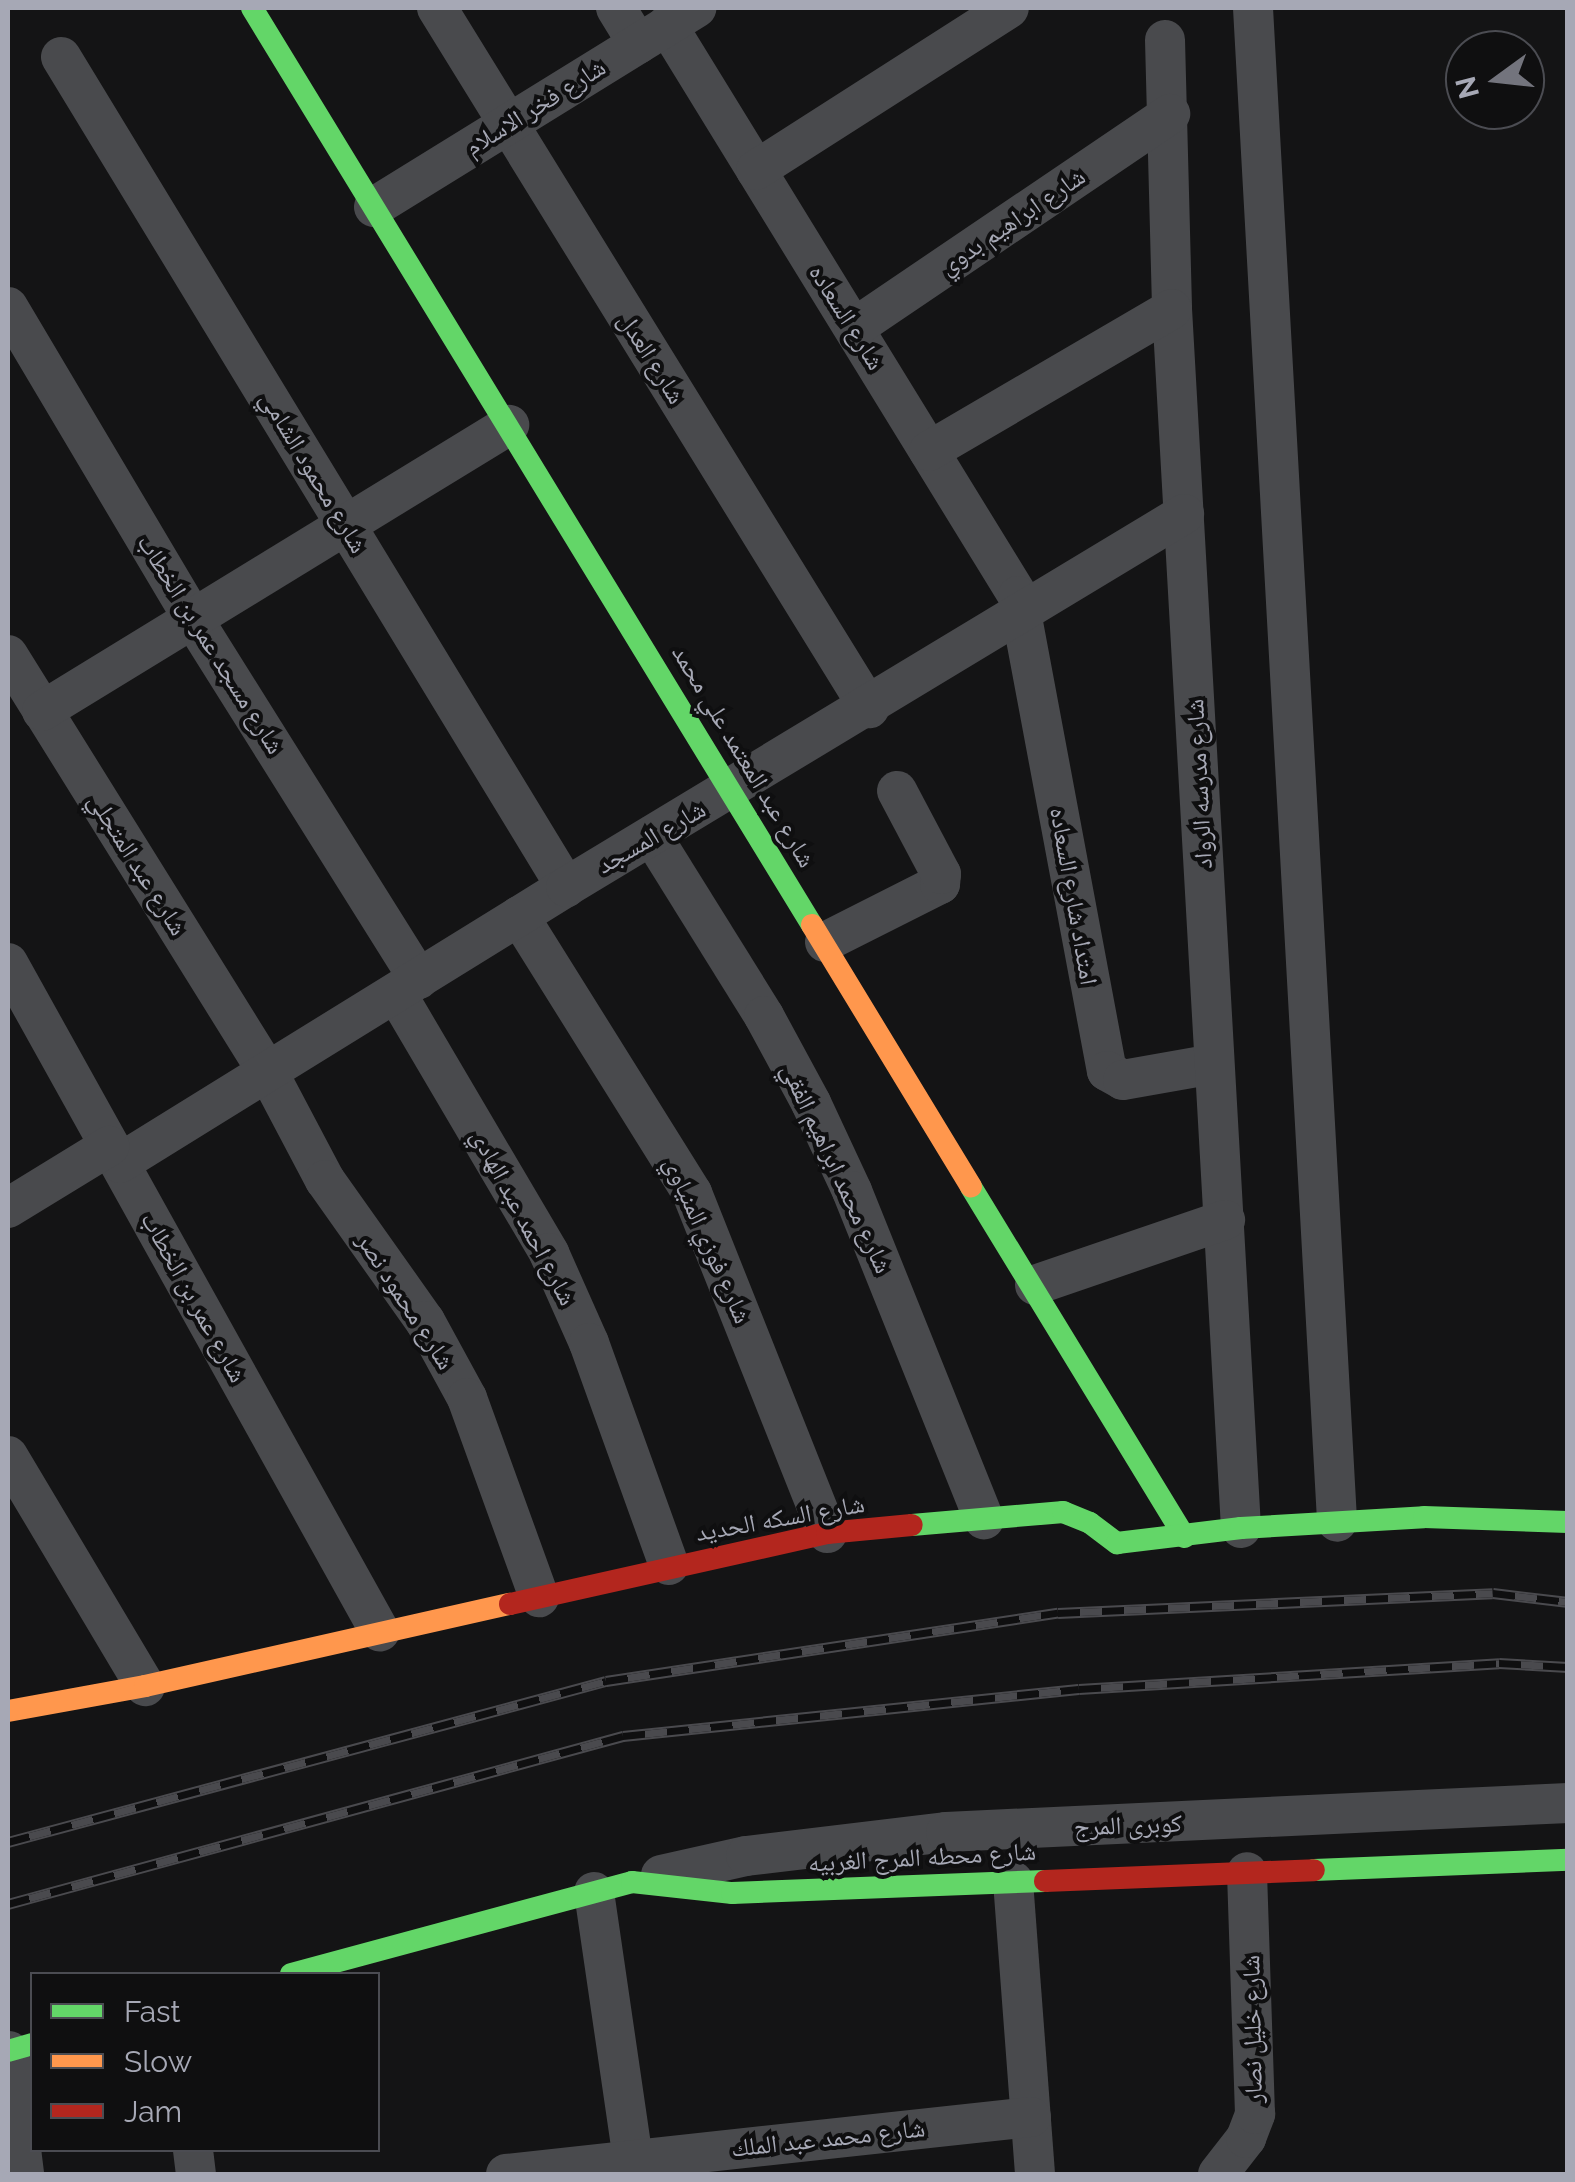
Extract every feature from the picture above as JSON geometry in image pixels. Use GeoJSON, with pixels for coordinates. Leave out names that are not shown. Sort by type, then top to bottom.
{"type":"FeatureCollection","features":[{"type":"Feature","properties":{"kind":"street","name":"شارع عبد المعتمد علي محمد"},"geometry":{"type":"LineString","coordinates":[[252,8],[1185,1536]]}},
{"type":"Feature","properties":{"kind":"street","name":"شارع العدل"},"geometry":{"type":"LineString","coordinates":[[437,8],[869,708]]}},
{"type":"Feature","properties":{"kind":"street","name":"شارع السعاده"},"geometry":{"type":"LineString","coordinates":[[616,8],[667,26],[1024,611]]}},
{"type":"Feature","properties":{"kind":"street"},"geometry":{"type":"LineString","coordinates":[[756,170],[1009,8]]}},
{"type":"Feature","properties":{"kind":"street"},"geometry":{"type":"LineString","coordinates":[[1253,8],[1336,1522]]}},
{"type":"Feature","properties":{"kind":"street","name":"شارع فخر الاسلام"},"geometry":{"type":"LineString","coordinates":[[374,207],[667,26]]}},
{"type":"Feature","properties":{"kind":"street","name":"شارع مدرسه الرواد"},"geometry":{"type":"LineString","coordinates":[[1166,40],[1172,309],[1241,1528]]}},
{"type":"Feature","properties":{"kind":"street","name":"شارع محمود الشامي"},"geometry":{"type":"LineString","coordinates":[[62,57],[566,887]]}},
{"type":"Feature","properties":{"kind":"street","name":"شارع ابراهيم بدوي"},"geometry":{"type":"LineString","coordinates":[[854,328],[1170,114]]}},
{"type":"Feature","properties":{"kind":"street","name":"شارع مسجد عمر بن الخطاب"},"geometry":{"type":"LineString","coordinates":[[8,307],[408,986]]}},
{"type":"Feature","properties":{"kind":"street"},"geometry":{"type":"LineString","coordinates":[[929,452],[1172,309]]}},
{"type":"Feature","properties":{"kind":"street"},"geometry":{"type":"LineString","coordinates":[[42,711],[509,425]]}},
{"type":"Feature","properties":{"kind":"street","name":"شارع المسجد"},"geometry":{"type":"LineString","coordinates":[[8,1208],[268,1074],[566,887],[869,708],[1184,514]]}},
{"type":"Feature","properties":{"kind":"street","name":"امتداد شارع السعاده"},"geometry":{"type":"LineString","coordinates":[[1024,611],[1104,1064],[1111,1075],[1123,1080],[1214,1064]]}},
{"type":"Feature","properties":{"kind":"street","name":"شارع عبد المتجلي"},"geometry":{"type":"LineString","coordinates":[[8,655],[268,1074]]}},
{"type":"Feature","properties":{"kind":"street"},"geometry":{"type":"LineString","coordinates":[[825,942],[940,884],[941,874],[897,791]]}},
{"type":"Feature","properties":{"kind":"street","name":"شارع محمد ابراهيم الفقي"},"geometry":{"type":"LineString","coordinates":[[652,836],[764,1016],[810,1102],[852,1191],[984,1519]]}},
{"type":"Feature","properties":{"kind":"street","name":"شارع فوزي المنياوي"},"geometry":{"type":"LineString","coordinates":[[519,916],[692,1193],[826,1533]]}},
{"type":"Feature","properties":{"kind":"street","name":"شارع عمر بن الخطاب"},"geometry":{"type":"LineString","coordinates":[[8,963],[380,1632]]}},
{"type":"Feature","properties":{"kind":"street","name":"شارع احمد عبد الهادي"},"geometry":{"type":"LineString","coordinates":[[408,986],[549,1253],[589,1343],[669,1566]]}},
{"type":"Feature","properties":{"kind":"street","name":"شارع محمود نصر"},"geometry":{"type":"LineString","coordinates":[[268,1074],[325,1180],[424,1321],[467,1398],[539,1597]]}},
{"type":"Feature","properties":{"kind":"street"},"geometry":{"type":"LineString","coordinates":[[1035,1285],[1225,1220]]}},
{"type":"Feature","properties":{"kind":"street"},"geometry":{"type":"LineString","coordinates":[[8,1456],[145,1686]]}},
{"type":"Feature","properties":{"kind":"street","name":"شارع السكه الحديد"},"geometry":{"type":"LineString","coordinates":[[8,1711],[145,1686],[826,1533],[1063,1512],[1090,1524],[1117,1543],[1241,1528],[1424,1517],[1568,1522]]}},
{"type":"Feature","properties":{"kind":"street","name":"كوبرى المرج"},"geometry":{"type":"LineString","coordinates":[[613,1887],[746,1856],[946,1832],[1568,1802]]}},
{"type":"Feature","properties":{"kind":"street","name":"شارع محطه المرج الغربيه"},"geometry":{"type":"LineString","coordinates":[[299,1972],[613,1887],[732,1892],[1568,1860]]}},
{"type":"Feature","properties":{"kind":"street","name":"شارع خليل نصار"},"geometry":{"type":"LineString","coordinates":[[1218,2174],[1246,2138],[1255,2114],[1247,1872]]}},
{"type":"Feature","properties":{"kind":"street"},"geometry":{"type":"LineString","coordinates":[[1013,1881],[1035,2174]]}},
{"type":"Feature","properties":{"kind":"street"},"geometry":{"type":"LineString","coordinates":[[613,1887],[633,2166]]}},
{"type":"Feature","properties":{"kind":"street"},"geometry":{"type":"LineString","coordinates":[[8,2051],[24,2174]]}},
{"type":"Feature","properties":{"kind":"street","name":"شارع محمد عبد الملك"},"geometry":{"type":"LineString","coordinates":[[506,2174],[633,2166],[1031,2118]]}},
{"type":"Feature","properties":{"kind":"railway"},"geometry":{"type":"LineString","coordinates":[[8,1842],[606,1681],[1058,1613],[1493,1593],[1568,1602]]}},
{"type":"Feature","properties":{"kind":"railway"},"geometry":{"type":"LineString","coordinates":[[8,1904],[623,1736],[1079,1689],[1499,1663],[1568,1667]]}},
{"type":"Feature","properties":{"kind":"traffic: fast"},"geometry":{"type":"LineString","coordinates":[[252,8],[812,925]]}},
{"type":"Feature","properties":{"kind":"traffic: fast"},"geometry":{"type":"LineString","coordinates":[[971,1187],[1185,1537]]}},
{"type":"Feature","properties":{"kind":"traffic: fast"},"geometry":{"type":"LineString","coordinates":[[912,1525],[1063,1512],[1090,1523],[1117,1543],[1241,1528],[1424,1517],[1568,1522]]}},
{"type":"Feature","properties":{"kind":"traffic: fast"},"geometry":{"type":"LineString","coordinates":[[1314,1870],[1568,1860]]}},
{"type":"Feature","properties":{"kind":"traffic: fast"},"geometry":{"type":"LineString","coordinates":[[298,1972],[632,1882],[732,1893],[1045,1881]]}},
{"type":"Feature","properties":{"kind":"traffic: fast"},"geometry":{"type":"LineString","coordinates":[[8,2051],[30,2045]]}},
{"type":"Feature","properties":{"kind":"traffic: slow"},"geometry":{"type":"LineString","coordinates":[[812,925],[971,1187]]}},
{"type":"Feature","properties":{"kind":"traffic: slow"},"geometry":{"type":"LineString","coordinates":[[8,1711],[145,1686],[510,1604]]}},
{"type":"Feature","properties":{"kind":"traffic: jam"},"geometry":{"type":"LineString","coordinates":[[510,1604],[827,1533],[912,1525]]}},
{"type":"Feature","properties":{"kind":"traffic: jam"},"geometry":{"type":"LineString","coordinates":[[1045,1881],[1314,1870]]}}]}
